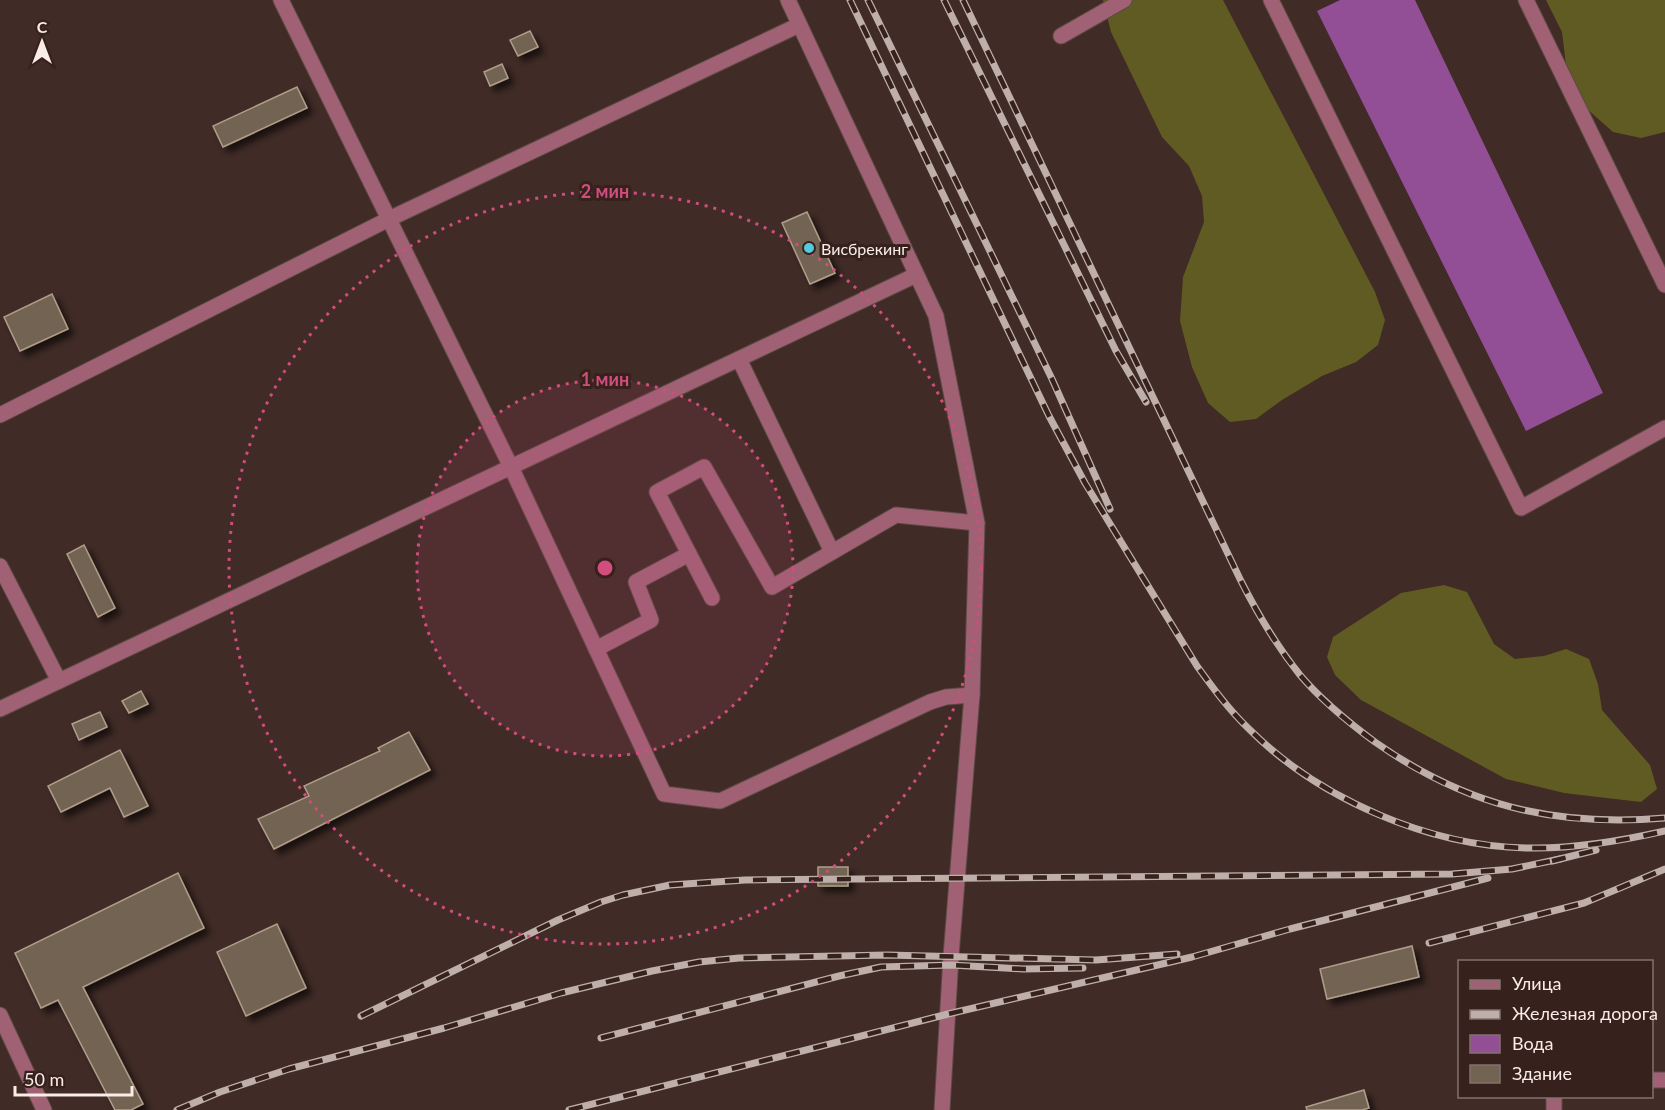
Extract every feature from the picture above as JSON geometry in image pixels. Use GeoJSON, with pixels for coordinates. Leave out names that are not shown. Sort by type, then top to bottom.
{"type":"FeatureCollection","features":[{"type":"Feature","properties":{"kind":"lane"},"geometry":{"type":"LineString","coordinates":[[281,0],[511,467],[664,794],[720,801],[930,702],[946,697],[972,695]]}},
{"type":"Feature","properties":{"kind":"lane"},"geometry":{"type":"LineString","coordinates":[[788,0],[936,316],[977,523],[972,695],[952,945],[942,1110]]}},
{"type":"Feature","properties":{"kind":"lane"},"geometry":{"type":"LineString","coordinates":[[1061,36],[1124,0]]}},
{"type":"Feature","properties":{"kind":"lane"},"geometry":{"type":"LineString","coordinates":[[1271,0],[1521,508],[1665,428]]}},
{"type":"Feature","properties":{"kind":"lane"},"geometry":{"type":"LineString","coordinates":[[1526,0],[1665,285]]}},
{"type":"Feature","properties":{"kind":"lane"},"geometry":{"type":"LineString","coordinates":[[0,415],[389,219],[799,25]]}},
{"type":"Feature","properties":{"kind":"lane"},"geometry":{"type":"LineString","coordinates":[[0,710],[916,275]]}},
{"type":"Feature","properties":{"kind":"lane"},"geometry":{"type":"LineString","coordinates":[[739,359],[832,552]]}},
{"type":"Feature","properties":{"kind":"lane"},"geometry":{"type":"LineString","coordinates":[[712,598],[657,492],[704,467],[772,587],[896,514],[977,523]]}},
{"type":"Feature","properties":{"kind":"lane"},"geometry":{"type":"LineString","coordinates":[[596,649],[651,620],[636,582],[689,554]]}},
{"type":"Feature","properties":{"kind":"lane"},"geometry":{"type":"LineString","coordinates":[[0,566],[59,681]]}},
{"type":"Feature","properties":{"kind":"lane"},"geometry":{"type":"LineString","coordinates":[[0,1015],[44,1110]]}},
{"type":"Feature","properties":{"kind":"shaded area"},"geometry":{"type":"Polygon","coordinates":[[[1103,0],[1223,0],[1375,292],[1385,320],[1378,345],[1356,362],[1322,376],[1256,419],[1230,422],[1208,403],[1192,367],[1180,321],[1183,277],[1204,222],[1202,196],[1189,166],[1162,137],[1111,32],[1103,0]]]}},
{"type":"Feature","properties":{"kind":"shaded area"},"geometry":{"type":"Polygon","coordinates":[[[1546,0],[1665,0],[1665,132],[1641,138],[1613,132],[1586,108],[1567,73],[1562,32],[1546,0]]]}},
{"type":"Feature","properties":{"kind":"shaded area"},"geometry":{"type":"Polygon","coordinates":[[[1444,585],[1467,592],[1494,644],[1515,659],[1544,656],[1566,649],[1589,659],[1598,684],[1602,710],[1650,765],[1657,789],[1641,802],[1564,793],[1506,779],[1361,700],[1335,675],[1327,657],[1333,637],[1401,593],[1444,585]]]}},
{"type":"Feature","properties":{"kind":"water"},"geometry":{"type":"Polygon","coordinates":[[[1340,0],[1415,0],[1603,393],[1526,431],[1317,11],[1340,0]]]}},
{"type":"Feature","properties":{"kind":"building"},"geometry":{"type":"Polygon","coordinates":[[[530,31],[538,47],[518,56],[510,40],[530,31]]]}},
{"type":"Feature","properties":{"kind":"building"},"geometry":{"type":"Polygon","coordinates":[[[502,64],[508,78],[490,86],[484,72],[502,64]]]}},
{"type":"Feature","properties":{"kind":"building"},"geometry":{"type":"Polygon","coordinates":[[[297,87],[307,108],[223,147],[213,126],[297,87]]]}},
{"type":"Feature","properties":{"kind":"building","name":"Висбрекинг"},"geometry":{"type":"Polygon","coordinates":[[[807,212],[835,273],[810,284],[782,223],[807,212]]]}},
{"type":"Feature","properties":{"kind":"building"},"geometry":{"type":"Polygon","coordinates":[[[52,294],[68,329],[20,351],[4,317],[52,294]]]}},
{"type":"Feature","properties":{"kind":"building"},"geometry":{"type":"Polygon","coordinates":[[[84,545],[115,608],[98,617],[67,554],[84,545]]]}},
{"type":"Feature","properties":{"kind":"building"},"geometry":{"type":"Polygon","coordinates":[[[141,691],[148,704],[129,713],[122,701],[141,691]]]}},
{"type":"Feature","properties":{"kind":"building"},"geometry":{"type":"Polygon","coordinates":[[[100,712],[107,727],[79,740],[72,724],[100,712]]]}},
{"type":"Feature","properties":{"kind":"building"},"geometry":{"type":"Polygon","coordinates":[[[409,732],[430,770],[274,849],[258,819],[309,796],[304,786],[380,751],[378,748],[409,732]]]}},
{"type":"Feature","properties":{"kind":"building"},"geometry":{"type":"Polygon","coordinates":[[[120,750],[148,806],[124,817],[110,788],[61,812],[48,786],[120,750]]]}},
{"type":"Feature","properties":{"kind":"building"},"geometry":{"type":"Polygon","coordinates":[[[818,867],[848,867],[848,886],[818,886],[818,867]]]}},
{"type":"Feature","properties":{"kind":"building"},"geometry":{"type":"Polygon","coordinates":[[[178,873],[204,928],[83,987],[143,1104],[131,1110],[115,1110],[58,1000],[41,1008],[15,953],[178,873]]]}},
{"type":"Feature","properties":{"kind":"building"},"geometry":{"type":"Polygon","coordinates":[[[277,924],[306,988],[246,1016],[217,952],[277,924]]]}},
{"type":"Feature","properties":{"kind":"building"},"geometry":{"type":"Polygon","coordinates":[[[1412,946],[1419,977],[1327,999],[1320,969],[1412,946]]]}},
{"type":"Feature","properties":{"kind":"building"},"geometry":{"type":"Polygon","coordinates":[[[1364,1090],[1369,1108],[1307,1110],[1306,1107],[1364,1090]]]}},
{"type":"Feature","properties":{"kind":"railway"},"geometry":{"type":"LineString","coordinates":[[850,0],[1049,416],[1085,483],[1197,666],[1242,722],[1277,754],[1308,777],[1342,797],[1378,814],[1453,839],[1491,845],[1546,848],[1598,844],[1665,831]]}},
{"type":"Feature","properties":{"kind":"railway"},"geometry":{"type":"LineString","coordinates":[[868,0],[1052,379],[1110,509]]}},
{"type":"Feature","properties":{"kind":"railway"},"geometry":{"type":"LineString","coordinates":[[944,0],[1116,351],[1146,402]]}},
{"type":"Feature","properties":{"kind":"railway"},"geometry":{"type":"LineString","coordinates":[[963,0],[1240,579],[1267,628],[1300,675],[1336,711],[1375,742],[1409,764],[1477,797],[1548,815],[1624,820],[1665,818]]}},
{"type":"Feature","properties":{"kind":"railway"},"geometry":{"type":"LineString","coordinates":[[1552,861],[1596,850]]}},
{"type":"Feature","properties":{"kind":"railway"},"geometry":{"type":"LineString","coordinates":[[361,1016],[558,920],[623,895],[670,885],[745,880],[1452,874],[1512,869],[1560,859]]}},
{"type":"Feature","properties":{"kind":"railway"},"geometry":{"type":"LineString","coordinates":[[1429,943],[1584,903],[1665,869]]}},
{"type":"Feature","properties":{"kind":"railway"},"geometry":{"type":"LineString","coordinates":[[569,1110],[948,1014],[1192,957],[1488,878]]}},
{"type":"Feature","properties":{"kind":"railway"},"geometry":{"type":"LineString","coordinates":[[177,1110],[220,1092],[289,1069],[444,1028],[561,993],[699,962],[739,958],[887,955],[1096,960],[1177,954]]}},
{"type":"Feature","properties":{"kind":"railway"},"geometry":{"type":"LineString","coordinates":[[601,1038],[881,967],[951,965],[1023,969],[1083,968]]}},
{"type":"Feature","properties":{"kind":"place","name":"Висбрекинг"},"geometry":{"type":"Point","coordinates":[809,248]}}]}
